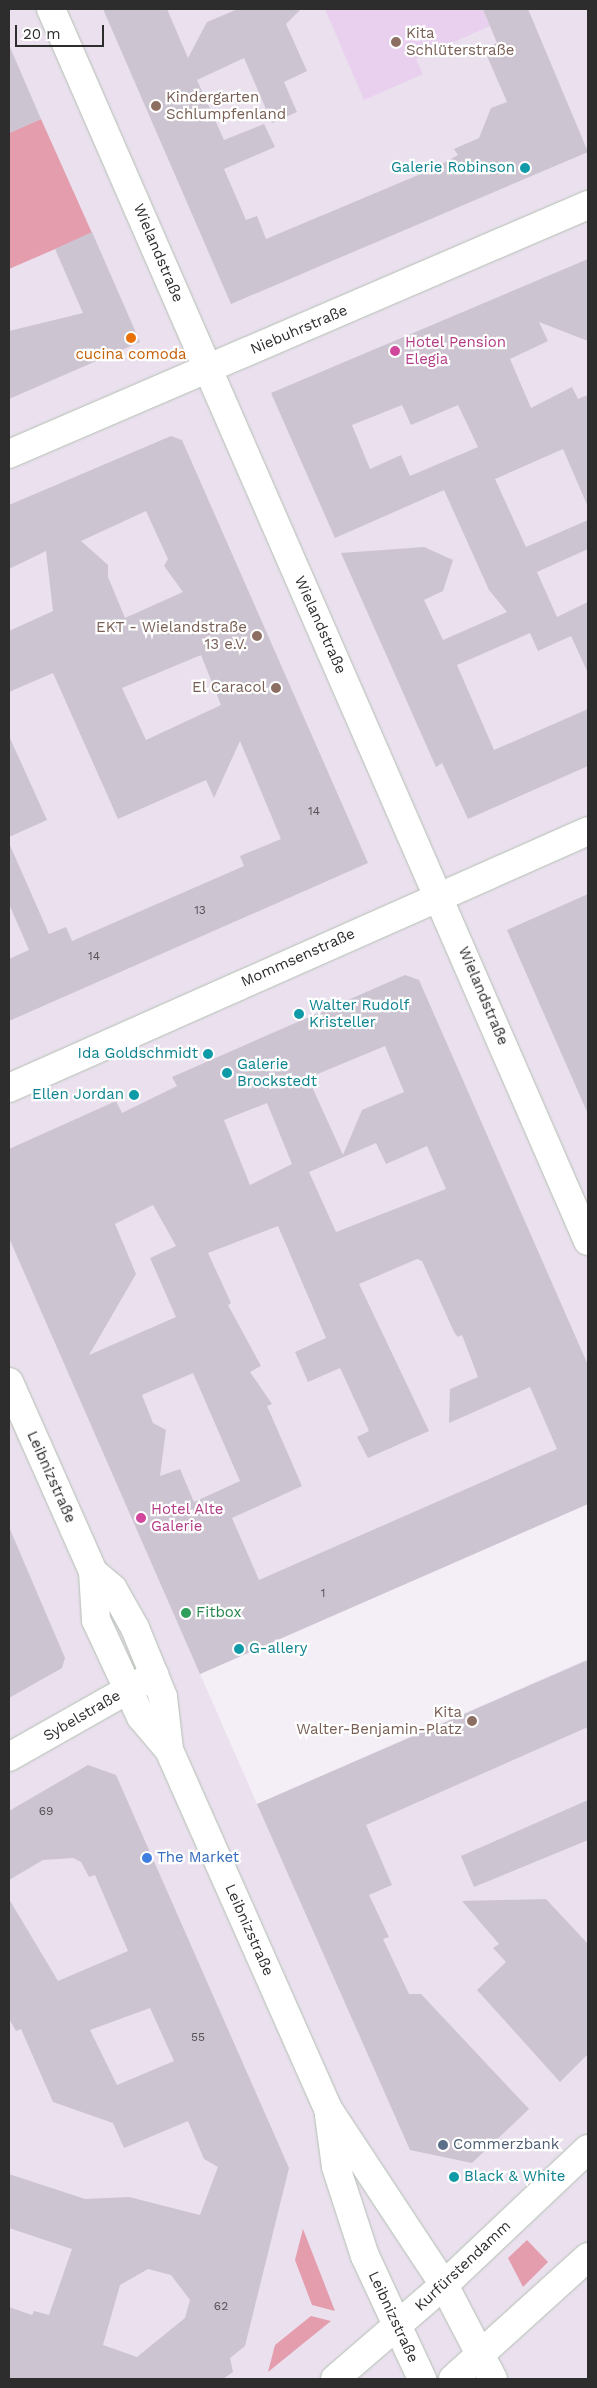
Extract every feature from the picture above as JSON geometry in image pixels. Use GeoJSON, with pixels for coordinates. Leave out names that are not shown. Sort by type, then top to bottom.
{"type":"FeatureCollection","features":[{"type":"Feature","properties":{"kind":"street","name":"Wielandstraße"},"geometry":{"type":"LineString","coordinates":[[51,9],[207,370],[439,895],[588,1241]]}},
{"type":"Feature","properties":{"kind":"street","name":"Niebuhrstraße"},"geometry":{"type":"LineString","coordinates":[[9,454],[588,205]]}},
{"type":"Feature","properties":{"kind":"street","name":"Mommsenstraße"},"geometry":{"type":"LineString","coordinates":[[9,1088],[439,895],[588,831]]}},
{"type":"Feature","properties":{"kind":"street","name":"Leibnizstraße"},"geometry":{"type":"LineString","coordinates":[[9,1382],[93,1572],[126,1607],[163,1697],[169,1750]]}},
{"type":"Feature","properties":{"kind":"street","name":"Leibnizstraße"},"geometry":{"type":"LineString","coordinates":[[93,1572],[96,1620],[141,1718],[169,1750],[328,2109],[444,2285],[487,2368]]}},
{"type":"Feature","properties":{"kind":"street","name":"Sybelstraße"},"geometry":{"type":"LineString","coordinates":[[9,1757],[154,1675]]}},
{"type":"Feature","properties":{"kind":"street","name":"Leibnizstraße"},"geometry":{"type":"LineString","coordinates":[[328,2109],[336,2168],[365,2256],[422,2379]]}},
{"type":"Feature","properties":{"kind":"street","name":"Kurfürstendamm"},"geometry":{"type":"LineString","coordinates":[[335,2379],[444,2285],[588,2149]]}},
{"type":"Feature","properties":{"kind":"street"},"geometry":{"type":"LineString","coordinates":[[454,2379],[487,2368],[588,2257]]}},
{"type":"Feature","properties":{"kind":"shaded area","name":"Kita Schlüterstraße"},"geometry":{"type":"Polygon","coordinates":[[[325,9],[528,9],[416,59],[423,74],[364,100],[325,9]]]}},
{"type":"Feature","properties":{"kind":"shaded area"},"geometry":{"type":"Polygon","coordinates":[[[41,119],[92,233],[9,269],[9,133],[41,119]]]}},
{"type":"Feature","properties":{"kind":"shaded area"},"geometry":{"type":"Polygon","coordinates":[[[588,1504],[588,1659],[257,1804],[200,1674],[588,1504]]]}},
{"type":"Feature","properties":{"kind":"shaded area"},"geometry":{"type":"Polygon","coordinates":[[[303,2229],[335,2311],[312,2305],[295,2260],[303,2229]]]}},
{"type":"Feature","properties":{"kind":"shaded area"},"geometry":{"type":"Polygon","coordinates":[[[527,2240],[548,2262],[523,2287],[508,2258],[527,2240]]]}},
{"type":"Feature","properties":{"kind":"shaded area"},"geometry":{"type":"Polygon","coordinates":[[[311,2316],[331,2321],[268,2372],[275,2345],[311,2316]]]}},
{"type":"Feature","properties":{"kind":"building"},"geometry":{"type":"Polygon","coordinates":[[[103,9],[167,9],[188,58],[207,22],[238,9],[301,9],[286,24],[307,71],[284,82],[297,112],[272,123],[244,58],[197,80],[224,140],[264,124],[275,147],[224,169],[246,220],[257,216],[266,239],[435,168],[458,155],[454,149],[479,138],[491,108],[507,102],[484,49],[497,43],[483,9],[528,9],[588,152],[231,304],[103,9]]]}},
{"type":"Feature","properties":{"kind":"building"},"geometry":{"type":"Polygon","coordinates":[[[9,45],[41,119],[9,133],[9,45]]]}},
{"type":"Feature","properties":{"kind":"building"},"geometry":{"type":"Polygon","coordinates":[[[92,232],[140,342],[9,399],[9,331],[83,313],[55,249],[92,232]]]}},
{"type":"Feature","properties":{"kind":"building"},"geometry":{"type":"Polygon","coordinates":[[[588,259],[588,341],[539,322],[548,341],[510,359],[531,408],[572,387],[578,399],[588,395],[588,507],[563,449],[495,479],[526,547],[588,520],[588,549],[537,572],[557,617],[588,602],[588,673],[571,636],[538,651],[530,633],[457,665],[494,750],[588,709],[588,766],[468,819],[442,763],[436,767],[341,553],[424,547],[453,560],[443,591],[424,600],[443,640],[507,612],[489,590],[444,490],[335,538],[271,393],[588,259]],[[402,405],[352,425],[370,469],[401,455],[410,476],[478,447],[458,405],[411,425],[402,405]]]}},
{"type":"Feature","properties":{"kind":"building"},"geometry":{"type":"Polygon","coordinates":[[[171,436],[182,440],[368,863],[9,1021],[9,959],[29,950],[9,904],[9,843],[49,934],[66,927],[72,941],[244,866],[240,856],[281,839],[240,741],[214,798],[206,780],[118,819],[53,673],[9,692],[9,631],[53,611],[46,551],[9,569],[9,505],[171,436]],[[146,511],[81,541],[108,565],[108,577],[125,618],[183,592],[164,566],[168,559],[146,511]],[[201,655],[122,688],[146,740],[221,705],[201,655]]]}},
{"type":"Feature","properties":{"kind":"building"},"geometry":{"type":"Polygon","coordinates":[[[9,736],[47,820],[9,837],[9,736]]]}},
{"type":"Feature","properties":{"kind":"building"},"geometry":{"type":"Polygon","coordinates":[[[588,894],[588,1114],[507,930],[588,894]]]}},
{"type":"Feature","properties":{"kind":"building"},"geometry":{"type":"Polygon","coordinates":[[[405,975],[419,980],[588,1365],[588,1504],[200,1674],[9,1238],[9,1149],[116,1101],[122,1113],[177,1086],[172,1077],[405,975]],[[385,1046],[308,1078],[343,1155],[362,1110],[404,1092],[385,1046]],[[267,1103],[224,1120],[250,1185],[292,1164],[267,1103]],[[376,1143],[309,1172],[336,1232],[446,1189],[427,1146],[386,1164],[376,1143]],[[153,1205],[115,1224],[136,1274],[89,1355],[176,1317],[150,1258],[176,1246],[153,1205]],[[278,1226],[208,1253],[231,1303],[228,1305],[261,1366],[250,1372],[272,1404],[267,1406],[302,1486],[232,1518],[259,1580],[557,1449],[530,1387],[449,1423],[450,1389],[478,1377],[462,1335],[458,1337],[454,1332],[422,1261],[417,1259],[359,1284],[429,1431],[368,1458],[357,1437],[369,1431],[340,1368],[308,1382],[295,1352],[326,1338],[278,1226]],[[193,1373],[142,1395],[153,1423],[166,1430],[160,1476],[180,1469],[194,1502],[240,1481],[193,1373]]]}},
{"type":"Feature","properties":{"kind":"building"},"geometry":{"type":"Polygon","coordinates":[[[9,1527],[65,1658],[62,1668],[9,1698],[9,1527]]]}},
{"type":"Feature","properties":{"kind":"building"},"geometry":{"type":"Polygon","coordinates":[[[588,1660],[588,1727],[366,1825],[392,1885],[369,1895],[389,1937],[383,1939],[409,1994],[421,1994],[529,2109],[472,2163],[410,2150],[257,1804],[588,1660]]]}},
{"type":"Feature","properties":{"kind":"building"},"geometry":{"type":"Polygon","coordinates":[[[88,1765],[116,1775],[289,2168],[245,2346],[230,2358],[233,2372],[223,2379],[9,2379],[9,2307],[32,2315],[34,2311],[49,2315],[72,2249],[9,2228],[9,2174],[85,2199],[129,2197],[200,2215],[218,2167],[204,2159],[188,2121],[124,2148],[113,2123],[53,2102],[21,2029],[16,2031],[9,2019],[9,1899],[58,1981],[128,1951],[95,1875],[89,1877],[81,1862],[73,1858],[43,1860],[9,1880],[9,1811],[88,1765]],[[150,2008],[90,2030],[117,2085],[174,2061],[150,2008]],[[148,2269],[120,2285],[103,2345],[137,2357],[185,2318],[190,2300],[171,2275],[148,2269]]]}},
{"type":"Feature","properties":{"kind":"building"},"geometry":{"type":"Polygon","coordinates":[[[588,1800],[588,1840],[474,1887],[461,1856],[588,1800]]]}},
{"type":"Feature","properties":{"kind":"building"},"geometry":{"type":"Polygon","coordinates":[[[546,1899],[588,1944],[588,2054],[560,2082],[477,1990],[506,1962],[493,1948],[499,1944],[462,1901],[546,1899]]]}},
{"type":"Feature","properties":{"kind":"place","name":"Kita Schlüterstraße"},"geometry":{"type":"Point","coordinates":[396,42]}},
{"type":"Feature","properties":{"kind":"place","name":"Kindergarten Schlumpfenland"},"geometry":{"type":"Point","coordinates":[156,106]}},
{"type":"Feature","properties":{"kind":"place","name":"Galerie Robinson"},"geometry":{"type":"Point","coordinates":[525,168]}},
{"type":"Feature","properties":{"kind":"place","name":"cucina comoda"},"geometry":{"type":"Point","coordinates":[131,338]}},
{"type":"Feature","properties":{"kind":"place","name":"Hotel Pension Elegia"},"geometry":{"type":"Point","coordinates":[395,351]}},
{"type":"Feature","properties":{"kind":"place","name":"EKT - Wielandstraße 13 e.V."},"geometry":{"type":"Point","coordinates":[257,636]}},
{"type":"Feature","properties":{"kind":"place","name":"El Caracol"},"geometry":{"type":"Point","coordinates":[276,688]}},
{"type":"Feature","properties":{"kind":"place","name":"Walter Rudolf Kristeller"},"geometry":{"type":"Point","coordinates":[299,1014]}},
{"type":"Feature","properties":{"kind":"place","name":"Ida Goldschmidt"},"geometry":{"type":"Point","coordinates":[208,1054]}},
{"type":"Feature","properties":{"kind":"place","name":"Galerie Brockstedt"},"geometry":{"type":"Point","coordinates":[227,1073]}},
{"type":"Feature","properties":{"kind":"place","name":"Ellen Jordan"},"geometry":{"type":"Point","coordinates":[134,1095]}},
{"type":"Feature","properties":{"kind":"place","name":"Hotel Alte Galerie"},"geometry":{"type":"Point","coordinates":[141,1518]}},
{"type":"Feature","properties":{"kind":"place","name":"Fitbox"},"geometry":{"type":"Point","coordinates":[186,1613]}},
{"type":"Feature","properties":{"kind":"place","name":"G-allery"},"geometry":{"type":"Point","coordinates":[239,1649]}},
{"type":"Feature","properties":{"kind":"place","name":"Kita Walter-Benjamin-Platz"},"geometry":{"type":"Point","coordinates":[472,1721]}},
{"type":"Feature","properties":{"kind":"place","name":"The Market"},"geometry":{"type":"Point","coordinates":[147,1858]}},
{"type":"Feature","properties":{"kind":"place","name":"Commerzbank"},"geometry":{"type":"Point","coordinates":[443,2145]}},
{"type":"Feature","properties":{"kind":"place","name":"Black & White"},"geometry":{"type":"Point","coordinates":[454,2177]}}]}
